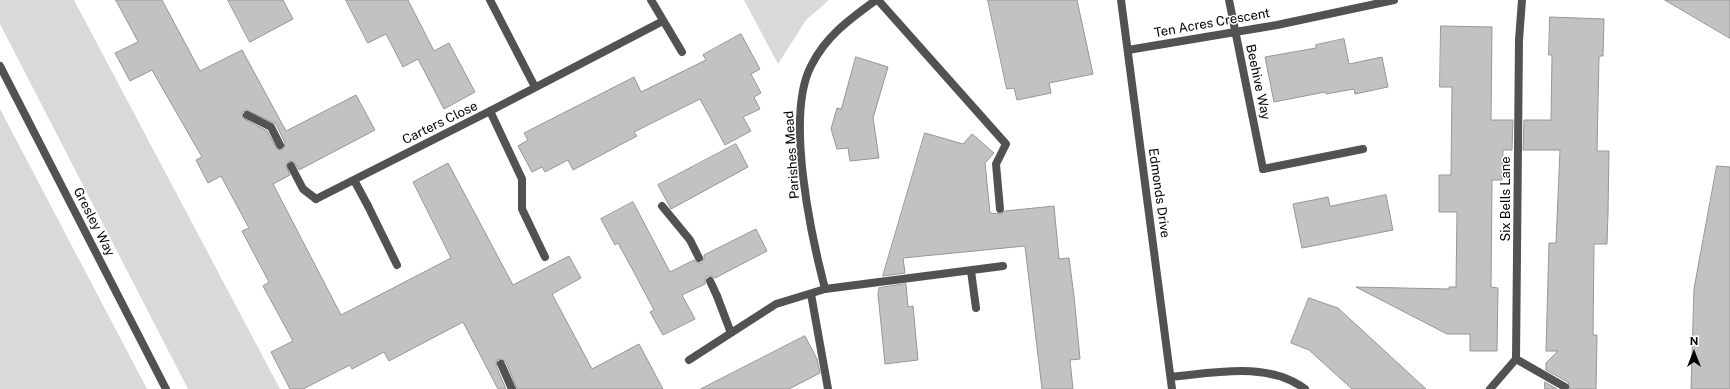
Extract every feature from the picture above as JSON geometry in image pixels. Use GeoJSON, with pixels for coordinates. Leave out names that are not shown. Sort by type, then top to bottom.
{"type":"FeatureCollection","features":[{"type":"Feature","properties":{"kind":"street"},"geometry":{"type":"LineString","coordinates":[[490,0],[535,87]]}},
{"type":"Feature","properties":{"kind":"street"},"geometry":{"type":"LineString","coordinates":[[651,0],[682,52]]}},
{"type":"Feature","properties":{"kind":"street"},"geometry":{"type":"LineString","coordinates":[[877,0],[1006,144],[996,164],[1000,209]]}},
{"type":"Feature","properties":{"kind":"street","name":"Parishes Mead"},"geometry":{"type":"LineString","coordinates":[[825,289],[814,245],[807,202],[800,139],[801,91],[810,67],[828,39],[843,23],[877,0]]}},
{"type":"Feature","properties":{"kind":"street","name":"Edmonds Drive"},"geometry":{"type":"LineString","coordinates":[[1120,0],[1128,50],[1172,389]]}},
{"type":"Feature","properties":{"kind":"street","name":"Beehive Way"},"geometry":{"type":"LineString","coordinates":[[1229,0],[1263,169],[1363,149]]}},
{"type":"Feature","properties":{"kind":"street","name":"Ten Acres Crescent"},"geometry":{"type":"LineString","coordinates":[[1128,50],[1235,32],[1394,0]]}},
{"type":"Feature","properties":{"kind":"street","name":"Six Bells Lane"},"geometry":{"type":"LineString","coordinates":[[1516,359],[1519,40],[1522,0]]}},
{"type":"Feature","properties":{"kind":"street","name":"Carters Close"},"geometry":{"type":"LineString","coordinates":[[291,166],[303,189],[316,199],[663,21]]}},
{"type":"Feature","properties":{"kind":"street","name":"Gresley Way"},"geometry":{"type":"LineString","coordinates":[[0,66],[166,389]]}},
{"type":"Feature","properties":{"kind":"street"},"geometry":{"type":"LineString","coordinates":[[490,111],[522,178],[522,208],[545,257]]}},
{"type":"Feature","properties":{"kind":"street"},"geometry":{"type":"LineString","coordinates":[[247,115],[271,127],[280,145]]}},
{"type":"Feature","properties":{"kind":"street"},"geometry":{"type":"LineString","coordinates":[[354,180],[397,265]]}},
{"type":"Feature","properties":{"kind":"street"},"geometry":{"type":"LineString","coordinates":[[662,206],[690,240],[699,258]]}},
{"type":"Feature","properties":{"kind":"street"},"geometry":{"type":"LineString","coordinates":[[689,360],[776,304],[825,289],[1003,266]]}},
{"type":"Feature","properties":{"kind":"street"},"geometry":{"type":"LineString","coordinates":[[971,271],[976,308]]}},
{"type":"Feature","properties":{"kind":"street"},"geometry":{"type":"LineString","coordinates":[[710,281],[731,333]]}},
{"type":"Feature","properties":{"kind":"street"},"geometry":{"type":"LineString","coordinates":[[811,294],[828,389]]}},
{"type":"Feature","properties":{"kind":"street"},"geometry":{"type":"LineString","coordinates":[[1490,389],[1516,359],[1565,387]]}},
{"type":"Feature","properties":{"kind":"street"},"geometry":{"type":"LineString","coordinates":[[501,364],[512,389]]}},
{"type":"Feature","properties":{"kind":"street"},"geometry":{"type":"LineString","coordinates":[[1171,377],[1253,372],[1276,375],[1296,383],[1305,389]]}},
{"type":"Feature","properties":{"kind":"shaded area"},"geometry":{"type":"Polygon","coordinates":[[[0,0],[74,0],[280,389],[188,389],[0,24],[0,0]]]}},
{"type":"Feature","properties":{"kind":"shaded area"},"geometry":{"type":"Polygon","coordinates":[[[744,0],[829,0],[806,20],[778,64],[744,0]]]}},
{"type":"Feature","properties":{"kind":"shaded area"},"geometry":{"type":"Polygon","coordinates":[[[0,109],[147,389],[0,389],[0,109]]]}},
{"type":"Feature","properties":{"kind":"building"},"geometry":{"type":"Polygon","coordinates":[[[116,0],[162,0],[200,71],[242,50],[286,131],[356,95],[375,130],[299,170],[294,162],[289,161],[286,166],[290,175],[273,184],[341,315],[451,258],[413,182],[448,163],[513,285],[569,256],[581,278],[552,294],[592,369],[639,344],[663,389],[517,389],[506,362],[501,359],[497,360],[496,366],[506,389],[498,389],[463,322],[389,361],[384,352],[352,369],[350,365],[303,389],[290,389],[271,352],[293,341],[263,286],[269,282],[242,231],[249,228],[221,176],[208,183],[196,160],[202,157],[152,70],[130,81],[115,53],[138,42],[116,0]],[[246,110],[242,113],[243,118],[267,131],[277,149],[280,150],[284,148],[285,143],[276,124],[246,110]]]}},
{"type":"Feature","properties":{"kind":"building"},"geometry":{"type":"Polygon","coordinates":[[[228,0],[283,0],[293,19],[250,42],[228,0]]]}},
{"type":"Feature","properties":{"kind":"building"},"geometry":{"type":"Polygon","coordinates":[[[346,0],[408,0],[434,51],[449,43],[475,92],[444,109],[418,59],[403,67],[386,34],[368,43],[346,0]]]}},
{"type":"Feature","properties":{"kind":"building"},"geometry":{"type":"Polygon","coordinates":[[[988,0],[1077,0],[1093,74],[1049,83],[1051,93],[1017,100],[1014,88],[1007,89],[988,0]]]}},
{"type":"Feature","properties":{"kind":"building"},"geometry":{"type":"Polygon","coordinates":[[[1665,0],[1730,0],[1730,38],[1665,0]]]}},
{"type":"Feature","properties":{"kind":"building"},"geometry":{"type":"Polygon","coordinates":[[[1550,17],[1604,19],[1603,56],[1599,56],[1597,151],[1609,151],[1608,213],[1607,244],[1594,244],[1593,335],[1597,335],[1596,389],[1570,389],[1568,382],[1546,370],[1546,363],[1558,351],[1546,351],[1549,243],[1556,243],[1560,150],[1523,150],[1524,120],[1551,120],[1552,55],[1549,55],[1550,17]]]}},
{"type":"Feature","properties":{"kind":"building"},"geometry":{"type":"Polygon","coordinates":[[[1441,26],[1492,27],[1491,120],[1513,120],[1512,150],[1503,150],[1502,180],[1492,180],[1491,287],[1498,288],[1497,351],[1470,351],[1470,334],[1447,334],[1356,287],[1449,289],[1449,287],[1456,287],[1457,212],[1439,212],[1439,175],[1451,175],[1452,87],[1440,87],[1441,26]]]}},
{"type":"Feature","properties":{"kind":"building"},"geometry":{"type":"Polygon","coordinates":[[[741,34],[760,69],[751,74],[761,93],[754,97],[760,109],[743,117],[751,131],[725,145],[700,99],[634,132],[637,136],[573,170],[568,160],[545,172],[542,167],[532,172],[518,146],[528,140],[524,133],[634,77],[641,92],[706,60],[703,55],[741,34]]]}},
{"type":"Feature","properties":{"kind":"building"},"geometry":{"type":"Polygon","coordinates":[[[1344,39],[1349,64],[1382,57],[1388,87],[1355,94],[1354,89],[1326,94],[1325,92],[1274,102],[1265,57],[1316,48],[1316,45],[1344,39]]]}},
{"type":"Feature","properties":{"kind":"building"},"geometry":{"type":"Polygon","coordinates":[[[856,57],[888,67],[873,118],[879,158],[850,161],[848,148],[837,149],[831,129],[837,108],[841,109],[856,57]]]}},
{"type":"Feature","properties":{"kind":"building"},"geometry":{"type":"Polygon","coordinates":[[[925,133],[963,144],[972,134],[994,153],[985,163],[990,213],[1001,214],[1005,211],[1054,206],[1059,259],[1069,258],[1074,296],[1080,359],[1070,360],[1073,389],[1042,389],[1025,246],[903,258],[905,273],[883,276],[925,133]]]}},
{"type":"Feature","properties":{"kind":"building"},"geometry":{"type":"Polygon","coordinates":[[[736,144],[748,167],[671,209],[658,185],[736,144]]]}},
{"type":"Feature","properties":{"kind":"building"},"geometry":{"type":"Polygon","coordinates":[[[1717,166],[1730,167],[1730,389],[1691,389],[1694,289],[1717,166]]]}},
{"type":"Feature","properties":{"kind":"building"},"geometry":{"type":"Polygon","coordinates":[[[1386,195],[1393,230],[1302,248],[1293,204],[1328,197],[1330,206],[1386,195]]]}},
{"type":"Feature","properties":{"kind":"building"},"geometry":{"type":"Polygon","coordinates":[[[633,202],[670,272],[694,260],[698,263],[702,263],[704,255],[756,229],[767,251],[715,278],[707,276],[705,284],[682,295],[695,319],[663,335],[650,312],[654,310],[636,276],[618,243],[615,245],[601,219],[633,202]]]}},
{"type":"Feature","properties":{"kind":"building"},"geometry":{"type":"Polygon","coordinates":[[[906,284],[908,307],[913,306],[918,360],[885,364],[878,294],[879,288],[906,284]]]}},
{"type":"Feature","properties":{"kind":"building"},"geometry":{"type":"Polygon","coordinates":[[[1309,298],[1338,308],[1426,389],[1352,389],[1309,350],[1291,343],[1309,298]]]}},
{"type":"Feature","properties":{"kind":"building"},"geometry":{"type":"Polygon","coordinates":[[[805,336],[817,359],[820,373],[789,389],[701,389],[805,336]]]}},
{"type":"Feature","properties":{"kind":"building"},"geometry":{"type":"Polygon","coordinates":[[[1545,382],[1557,389],[1545,389],[1545,382]]]}}]}
